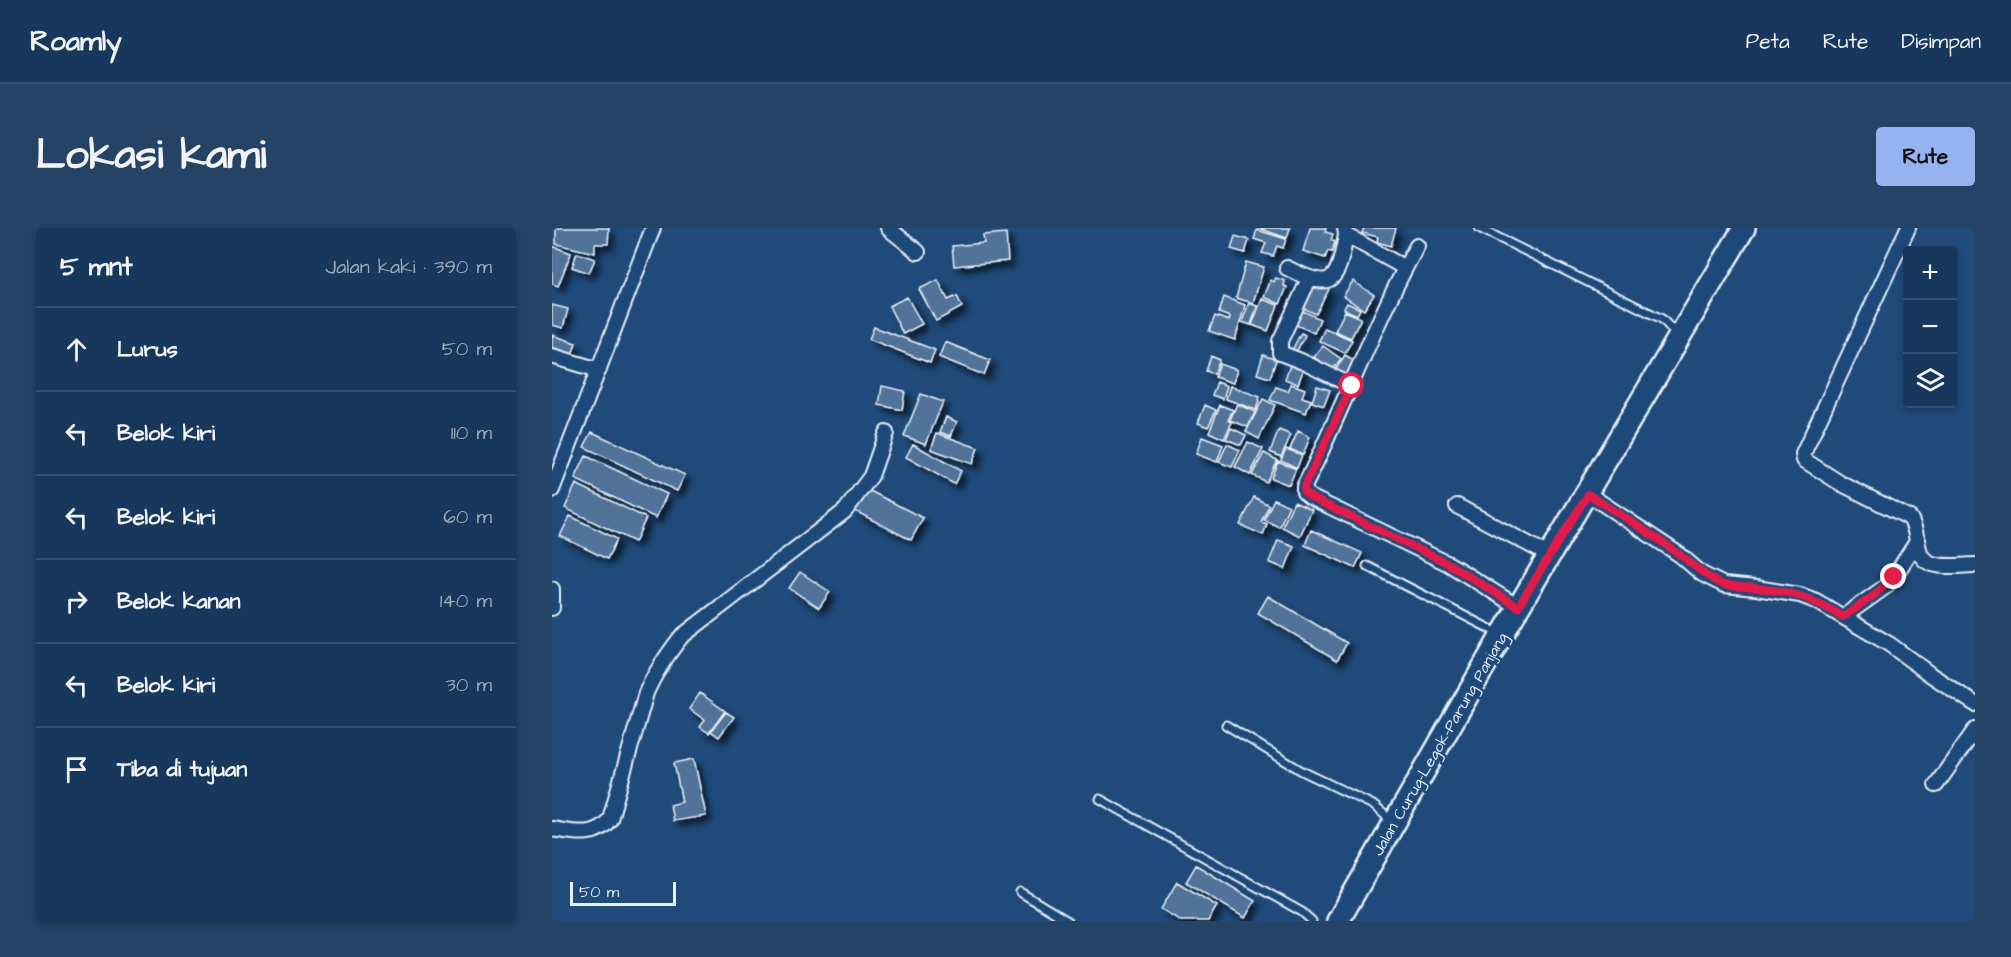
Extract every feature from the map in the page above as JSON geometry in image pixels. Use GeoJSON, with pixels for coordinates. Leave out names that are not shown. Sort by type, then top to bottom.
{"type":"FeatureCollection","features":[{"type":"Feature","properties":{"kind":"main road","name":"Jalan Curug–Legok–Parung Panjang"},"geometry":{"type":"LineString","coordinates":[[1338,921],[1518,607],[1588,494],[1744,228]]}},
{"type":"Feature","properties":{"kind":"street"},"geometry":{"type":"LineString","coordinates":[[552,490],[653,228]]}},
{"type":"Feature","properties":{"kind":"street"},"geometry":{"type":"LineString","coordinates":[[888,228],[918,252]]}},
{"type":"Feature","properties":{"kind":"street"},"geometry":{"type":"LineString","coordinates":[[1908,228],[1803,454],[1804,460],[1807,464],[1910,518],[1916,529],[1922,556],[1933,563],[1944,566],[1975,565]]}},
{"type":"Feature","properties":{"kind":"street"},"geometry":{"type":"LineString","coordinates":[[1287,268],[1308,279],[1323,282],[1328,280],[1335,273],[1342,257],[1345,232],[1405,268]]}},
{"type":"Feature","properties":{"kind":"street"},"geometry":{"type":"LineString","coordinates":[[1417,246],[1304,487],[1304,492],[1310,497],[1449,564],[1518,607]]}},
{"type":"Feature","properties":{"kind":"street"},"geometry":{"type":"LineString","coordinates":[[1308,279],[1280,341],[1280,353],[1352,386]]}},
{"type":"Feature","properties":{"kind":"street"},"geometry":{"type":"LineString","coordinates":[[552,356],[599,370]]}},
{"type":"Feature","properties":{"kind":"street"},"geometry":{"type":"LineString","coordinates":[[552,829],[591,833],[604,826],[610,819],[646,693],[664,658],[681,638],[845,511],[871,476],[886,433]]}},
{"type":"Feature","properties":{"kind":"street"},"geometry":{"type":"LineString","coordinates":[[1588,494],[1680,555],[1702,574],[1715,581],[1736,587],[1800,595],[1816,601],[1889,644],[1930,675],[1975,704]]}},
{"type":"Feature","properties":{"kind":"street"},"geometry":{"type":"LineString","coordinates":[[1457,506],[1549,555]]}},
{"type":"Feature","properties":{"kind":"street"},"geometry":{"type":"LineString","coordinates":[[1843,617],[1885,587],[1918,540]]}},
{"type":"Feature","properties":{"kind":"street"},"geometry":{"type":"LineString","coordinates":[[552,589],[552,608]]}},
{"type":"Feature","properties":{"kind":"street"},"geometry":{"type":"LineString","coordinates":[[1936,785],[1975,730]]}},
{"type":"Feature","properties":{"kind":"lane"},"geometry":{"type":"LineString","coordinates":[[1479,228],[1662,319],[1678,337]]}},
{"type":"Feature","properties":{"kind":"lane"},"geometry":{"type":"LineString","coordinates":[[1367,566],[1502,635]]}},
{"type":"Feature","properties":{"kind":"lane"},"geometry":{"type":"LineString","coordinates":[[1226,725],[1302,771],[1374,805],[1395,824]]}},
{"type":"Feature","properties":{"kind":"lane"},"geometry":{"type":"LineString","coordinates":[[1100,799],[1302,912],[1312,921]]}},
{"type":"Feature","properties":{"kind":"lane"},"geometry":{"type":"LineString","coordinates":[[1020,892],[1068,921]]}},
{"type":"Feature","properties":{"kind":"building"},"geometry":{"type":"Polygon","coordinates":[[[556,228],[609,228],[608,244],[595,244],[595,253],[556,244],[556,228]]]}},
{"type":"Feature","properties":{"kind":"building"},"geometry":{"type":"Polygon","coordinates":[[[1258,228],[1290,228],[1287,238],[1258,228]]]}},
{"type":"Feature","properties":{"kind":"building"},"geometry":{"type":"Polygon","coordinates":[[[1310,228],[1326,228],[1325,232],[1333,234],[1331,240],[1335,242],[1332,252],[1328,251],[1325,258],[1303,251],[1310,228]]]}},
{"type":"Feature","properties":{"kind":"building"},"geometry":{"type":"Polygon","coordinates":[[[1364,228],[1396,228],[1391,246],[1377,242],[1378,237],[1362,233],[1364,228]]]}},
{"type":"Feature","properties":{"kind":"building"},"geometry":{"type":"Polygon","coordinates":[[[1257,230],[1286,239],[1283,248],[1277,246],[1273,256],[1262,253],[1266,243],[1254,239],[1257,230]]]}},
{"type":"Feature","properties":{"kind":"building"},"geometry":{"type":"Polygon","coordinates":[[[1006,233],[1008,261],[954,266],[952,246],[984,243],[983,235],[1006,233]]]}},
{"type":"Feature","properties":{"kind":"building"},"geometry":{"type":"Polygon","coordinates":[[[1235,236],[1249,240],[1245,253],[1231,249],[1235,236]]]}},
{"type":"Feature","properties":{"kind":"building"},"geometry":{"type":"Polygon","coordinates":[[[552,246],[571,253],[558,286],[552,284],[552,246]]]}},
{"type":"Feature","properties":{"kind":"building"},"geometry":{"type":"Polygon","coordinates":[[[577,253],[595,259],[589,273],[572,267],[577,253]]]}},
{"type":"Feature","properties":{"kind":"building"},"geometry":{"type":"Polygon","coordinates":[[[1246,262],[1264,267],[1253,303],[1236,298],[1246,262]]]}},
{"type":"Feature","properties":{"kind":"building"},"geometry":{"type":"Polygon","coordinates":[[[1276,278],[1285,281],[1284,286],[1287,287],[1280,304],[1264,297],[1271,280],[1274,282],[1276,278]]]}},
{"type":"Feature","properties":{"kind":"building"},"geometry":{"type":"Polygon","coordinates":[[[938,280],[948,300],[957,296],[962,307],[936,321],[919,289],[938,280]]]}},
{"type":"Feature","properties":{"kind":"building"},"geometry":{"type":"Polygon","coordinates":[[[1353,281],[1374,295],[1364,310],[1343,296],[1353,281]]]}},
{"type":"Feature","properties":{"kind":"building"},"geometry":{"type":"Polygon","coordinates":[[[1316,282],[1329,289],[1316,314],[1303,308],[1316,282]]]}},
{"type":"Feature","properties":{"kind":"building"},"geometry":{"type":"Polygon","coordinates":[[[907,297],[922,324],[903,334],[889,306],[907,297]]]}},
{"type":"Feature","properties":{"kind":"building"},"geometry":{"type":"Polygon","coordinates":[[[1224,297],[1245,305],[1235,340],[1209,331],[1215,316],[1229,321],[1230,317],[1219,313],[1224,297]]]}},
{"type":"Feature","properties":{"kind":"building"},"geometry":{"type":"Polygon","coordinates":[[[1262,299],[1278,305],[1268,331],[1252,325],[1262,299]]]}},
{"type":"Feature","properties":{"kind":"building"},"geometry":{"type":"Polygon","coordinates":[[[1249,303],[1257,306],[1251,325],[1242,322],[1249,303]]]}},
{"type":"Feature","properties":{"kind":"building"},"geometry":{"type":"Polygon","coordinates":[[[1347,303],[1360,309],[1357,315],[1344,309],[1347,303]]]}},
{"type":"Feature","properties":{"kind":"building"},"geometry":{"type":"Polygon","coordinates":[[[552,305],[568,309],[563,328],[552,325],[552,305]]]}},
{"type":"Feature","properties":{"kind":"building"},"geometry":{"type":"Polygon","coordinates":[[[1301,310],[1320,319],[1314,333],[1294,324],[1301,310]]]}},
{"type":"Feature","properties":{"kind":"building"},"geometry":{"type":"Polygon","coordinates":[[[1345,311],[1361,318],[1351,338],[1335,331],[1345,311]]]}},
{"type":"Feature","properties":{"kind":"building"},"geometry":{"type":"Polygon","coordinates":[[[874,327],[935,350],[930,363],[869,339],[874,327]]]}},
{"type":"Feature","properties":{"kind":"building"},"geometry":{"type":"Polygon","coordinates":[[[1325,328],[1352,340],[1345,353],[1319,341],[1325,328]]]}},
{"type":"Feature","properties":{"kind":"building"},"geometry":{"type":"Polygon","coordinates":[[[1301,333],[1305,335],[1294,356],[1290,354],[1301,333]]]}},
{"type":"Feature","properties":{"kind":"building"},"geometry":{"type":"Polygon","coordinates":[[[552,335],[576,343],[571,358],[552,352],[552,335]]]}},
{"type":"Feature","properties":{"kind":"building"},"geometry":{"type":"Polygon","coordinates":[[[945,342],[990,360],[984,375],[939,357],[945,342]]]}},
{"type":"Feature","properties":{"kind":"building"},"geometry":{"type":"Polygon","coordinates":[[[1323,346],[1341,359],[1332,370],[1314,357],[1323,346]]]}},
{"type":"Feature","properties":{"kind":"building"},"geometry":{"type":"Polygon","coordinates":[[[1263,355],[1276,360],[1270,378],[1257,374],[1263,355]]]}},
{"type":"Feature","properties":{"kind":"building"},"geometry":{"type":"Polygon","coordinates":[[[1345,355],[1358,363],[1346,380],[1334,372],[1345,355]]]}},
{"type":"Feature","properties":{"kind":"building"},"geometry":{"type":"Polygon","coordinates":[[[1211,356],[1220,360],[1214,374],[1206,371],[1211,356]]]}},
{"type":"Feature","properties":{"kind":"building"},"geometry":{"type":"Polygon","coordinates":[[[1291,363],[1304,368],[1298,384],[1285,379],[1291,363]]]}},
{"type":"Feature","properties":{"kind":"building"},"geometry":{"type":"Polygon","coordinates":[[[1220,364],[1237,370],[1233,383],[1215,377],[1220,364]]]}},
{"type":"Feature","properties":{"kind":"building"},"geometry":{"type":"Polygon","coordinates":[[[1217,382],[1227,386],[1223,399],[1212,395],[1217,382]]]}},
{"type":"Feature","properties":{"kind":"building"},"geometry":{"type":"Polygon","coordinates":[[[1291,384],[1305,389],[1302,397],[1311,400],[1306,413],[1270,400],[1276,387],[1288,391],[1291,384]]]}},
{"type":"Feature","properties":{"kind":"building"},"geometry":{"type":"Polygon","coordinates":[[[882,386],[905,391],[902,410],[879,405],[882,386]]]}},
{"type":"Feature","properties":{"kind":"building"},"geometry":{"type":"Polygon","coordinates":[[[1230,386],[1260,397],[1256,410],[1226,399],[1230,386]]]}},
{"type":"Feature","properties":{"kind":"building"},"geometry":{"type":"Polygon","coordinates":[[[1317,386],[1330,390],[1324,406],[1312,402],[1317,386]]]}},
{"type":"Feature","properties":{"kind":"building"},"geometry":{"type":"Polygon","coordinates":[[[921,394],[943,402],[926,444],[904,436],[921,394]]]}},
{"type":"Feature","properties":{"kind":"building"},"geometry":{"type":"Polygon","coordinates":[[[1263,399],[1275,405],[1259,439],[1246,432],[1263,399]]]}},
{"type":"Feature","properties":{"kind":"building"},"geometry":{"type":"Polygon","coordinates":[[[1237,404],[1255,412],[1248,427],[1230,420],[1237,404]]]}},
{"type":"Feature","properties":{"kind":"building"},"geometry":{"type":"Polygon","coordinates":[[[1205,405],[1216,410],[1208,427],[1198,423],[1205,405]]]}},
{"type":"Feature","properties":{"kind":"building"},"geometry":{"type":"Polygon","coordinates":[[[1220,405],[1233,410],[1228,420],[1232,422],[1224,439],[1209,432],[1220,405]]]}},
{"type":"Feature","properties":{"kind":"building"},"geometry":{"type":"Polygon","coordinates":[[[946,417],[957,422],[951,436],[940,432],[946,417]]]}},
{"type":"Feature","properties":{"kind":"building"},"geometry":{"type":"Polygon","coordinates":[[[1231,428],[1246,435],[1241,445],[1226,439],[1231,428]]]}},
{"type":"Feature","properties":{"kind":"building"},"geometry":{"type":"Polygon","coordinates":[[[1279,430],[1291,435],[1281,457],[1270,452],[1279,430]]]}},
{"type":"Feature","properties":{"kind":"building"},"geometry":{"type":"Polygon","coordinates":[[[1298,431],[1310,437],[1303,455],[1290,449],[1298,431]]]}},
{"type":"Feature","properties":{"kind":"building"},"geometry":{"type":"Polygon","coordinates":[[[592,432],[685,475],[677,491],[584,447],[592,432]]]}},
{"type":"Feature","properties":{"kind":"building"},"geometry":{"type":"Polygon","coordinates":[[[937,433],[978,448],[972,464],[931,449],[937,433]]]}},
{"type":"Feature","properties":{"kind":"building"},"geometry":{"type":"Polygon","coordinates":[[[1202,437],[1223,445],[1217,462],[1196,454],[1202,437]]]}},
{"type":"Feature","properties":{"kind":"building"},"geometry":{"type":"Polygon","coordinates":[[[1248,442],[1263,449],[1250,475],[1235,467],[1248,442]]]}},
{"type":"Feature","properties":{"kind":"building"},"geometry":{"type":"Polygon","coordinates":[[[913,444],[961,471],[954,484],[906,457],[913,444]]]}},
{"type":"Feature","properties":{"kind":"building"},"geometry":{"type":"Polygon","coordinates":[[[1227,444],[1240,450],[1232,467],[1219,462],[1227,444]]]}},
{"type":"Feature","properties":{"kind":"building"},"geometry":{"type":"Polygon","coordinates":[[[1286,449],[1302,455],[1297,468],[1281,460],[1286,449]]]}},
{"type":"Feature","properties":{"kind":"building"},"geometry":{"type":"Polygon","coordinates":[[[1264,453],[1277,460],[1266,482],[1252,475],[1264,453]]]}},
{"type":"Feature","properties":{"kind":"building"},"geometry":{"type":"Polygon","coordinates":[[[586,456],[667,494],[656,518],[575,479],[586,456]]]}},
{"type":"Feature","properties":{"kind":"building"},"geometry":{"type":"Polygon","coordinates":[[[1278,461],[1296,469],[1289,485],[1271,478],[1278,461]]]}},
{"type":"Feature","properties":{"kind":"building"},"geometry":{"type":"Polygon","coordinates":[[[576,484],[646,518],[635,542],[565,508],[576,484]]]}},
{"type":"Feature","properties":{"kind":"building"},"geometry":{"type":"Polygon","coordinates":[[[866,489],[923,518],[911,540],[855,511],[866,489]]]}},
{"type":"Feature","properties":{"kind":"building"},"geometry":{"type":"Polygon","coordinates":[[[1254,497],[1269,505],[1261,522],[1267,524],[1263,535],[1240,525],[1254,497]]]}},
{"type":"Feature","properties":{"kind":"building"},"geometry":{"type":"Polygon","coordinates":[[[1274,499],[1289,506],[1279,527],[1264,520],[1274,499]]]}},
{"type":"Feature","properties":{"kind":"building"},"geometry":{"type":"Polygon","coordinates":[[[1294,502],[1312,510],[1300,536],[1282,527],[1294,502]]]}},
{"type":"Feature","properties":{"kind":"building"},"geometry":{"type":"Polygon","coordinates":[[[570,516],[617,539],[607,559],[560,536],[570,516]]]}},
{"type":"Feature","properties":{"kind":"building"},"geometry":{"type":"Polygon","coordinates":[[[1311,530],[1362,553],[1355,568],[1305,545],[1311,530]]]}},
{"type":"Feature","properties":{"kind":"building"},"geometry":{"type":"Polygon","coordinates":[[[1278,540],[1294,546],[1285,569],[1269,562],[1278,540]]]}},
{"type":"Feature","properties":{"kind":"building"},"geometry":{"type":"Polygon","coordinates":[[[800,572],[830,592],[819,608],[789,588],[800,572]]]}},
{"type":"Feature","properties":{"kind":"building"},"geometry":{"type":"Polygon","coordinates":[[[1268,596],[1347,643],[1337,660],[1258,613],[1268,596]]]}},
{"type":"Feature","properties":{"kind":"building"},"geometry":{"type":"Polygon","coordinates":[[[700,693],[725,711],[709,733],[700,727],[705,720],[689,709],[700,693]]]}},
{"type":"Feature","properties":{"kind":"building"},"geometry":{"type":"Polygon","coordinates":[[[726,712],[734,717],[719,737],[711,731],[726,712]]]}},
{"type":"Feature","properties":{"kind":"building"},"geometry":{"type":"Polygon","coordinates":[[[694,759],[706,816],[673,821],[670,805],[682,802],[674,763],[694,759]]]}},
{"type":"Feature","properties":{"kind":"building"},"geometry":{"type":"Polygon","coordinates":[[[1196,865],[1255,901],[1245,918],[1186,882],[1196,865]]]}},
{"type":"Feature","properties":{"kind":"building"},"geometry":{"type":"Polygon","coordinates":[[[1177,882],[1217,906],[1208,921],[1181,921],[1161,909],[1177,882]]]}},
{"type":"Feature","properties":{"kind":"route"},"geometry":{"type":"LineString","coordinates":[[1352,386],[1304,487],[1304,492],[1310,497],[1449,564],[1518,607],[1588,494],[1680,555],[1702,574],[1724,585],[1800,595],[1816,601],[1843,617],[1885,587],[1894,577]]}}]}
